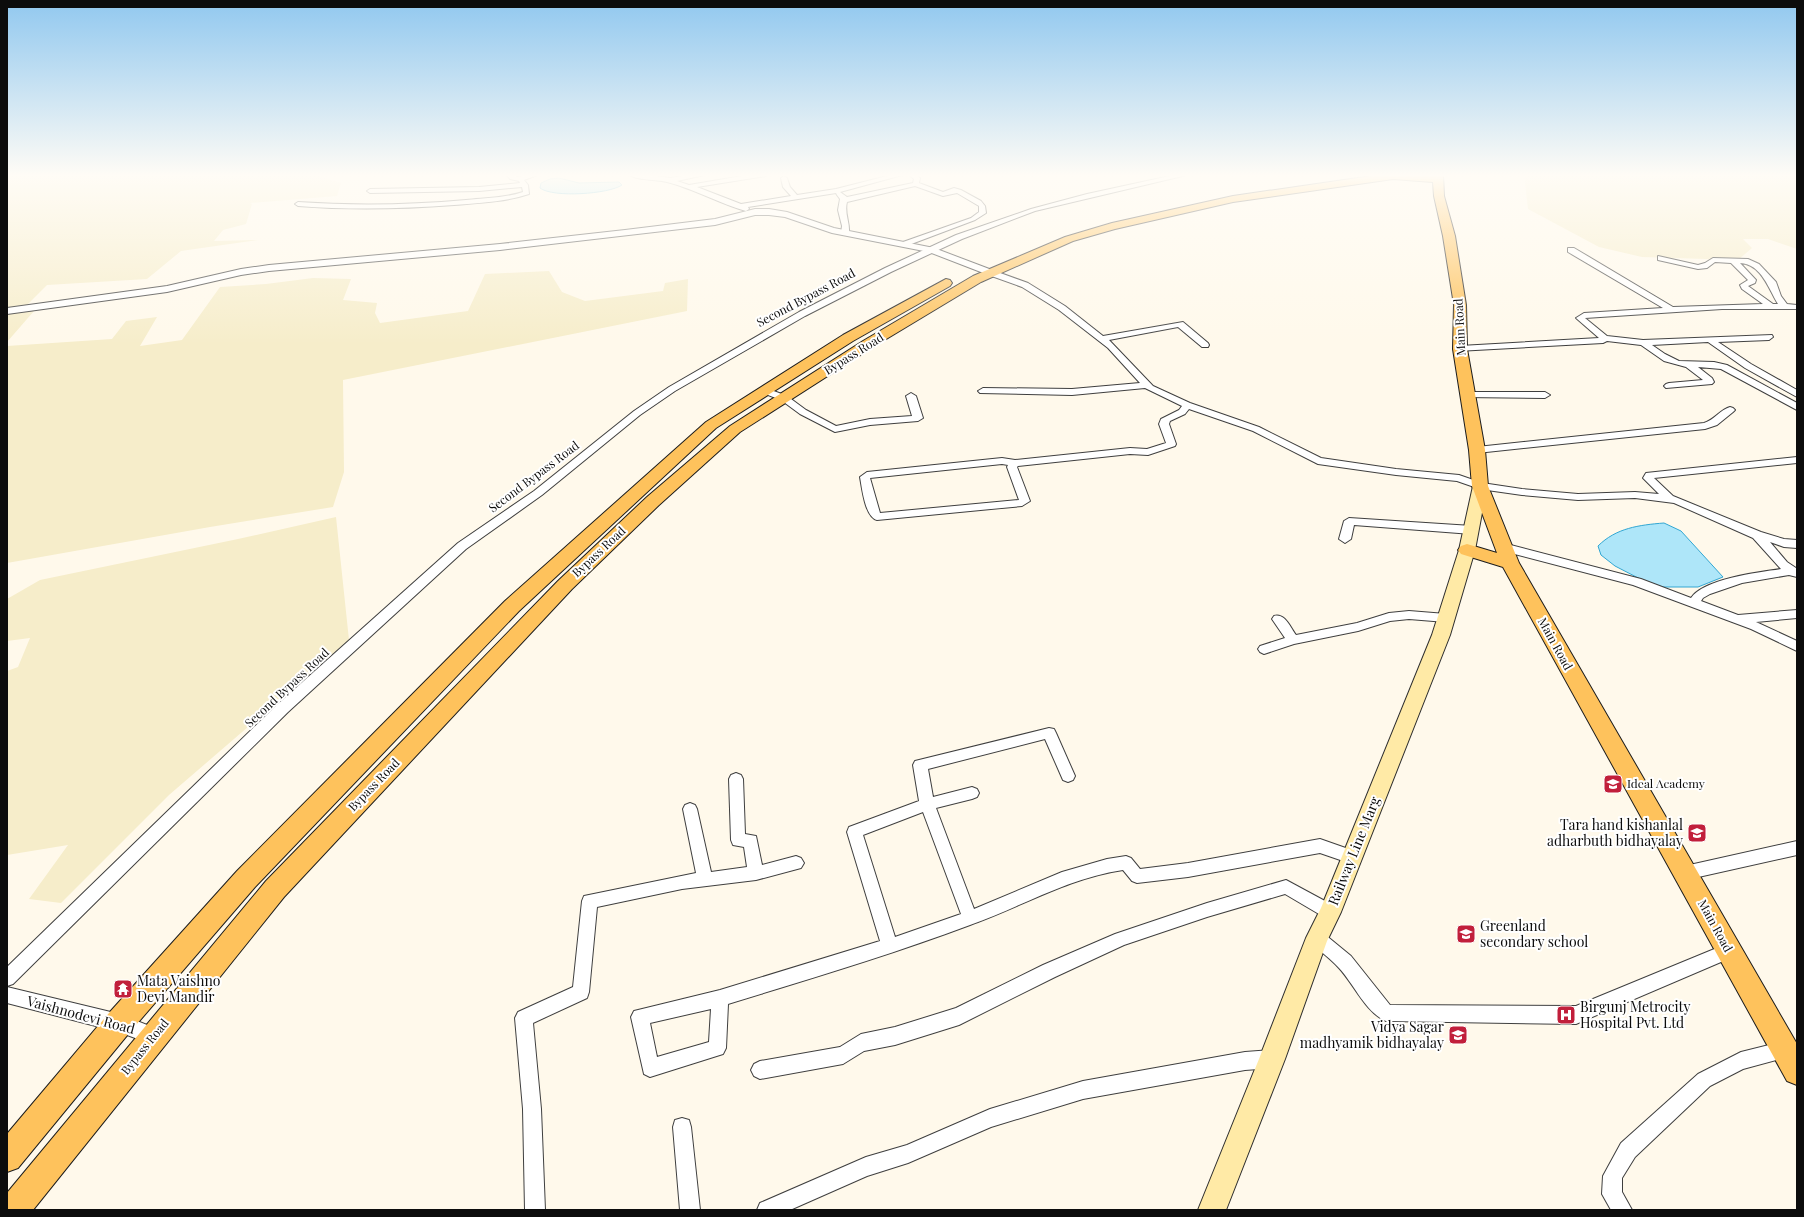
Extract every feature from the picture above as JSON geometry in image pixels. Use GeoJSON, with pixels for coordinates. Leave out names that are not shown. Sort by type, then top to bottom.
{"type":"FeatureCollection","features":[{"type":"Feature","properties":{"kind":"main road"},"geometry":{"type":"LineString","coordinates":[[1014,251],[1070,231]]}},
{"type":"Feature","properties":{"kind":"main road","name":"Bypass Road"},"geometry":{"type":"LineString","coordinates":[[7,1157],[119,1023],[246,879],[512,606],[711,425],[763,390],[848,338],[985,266],[1069,239],[1100,231]]}},
{"type":"Feature","properties":{"kind":"main road","name":"Main Road"},"geometry":{"type":"LineString","coordinates":[[1448,231],[1460,305],[1460,349],[1477,450],[1480,486],[1507,555],[1797,1071]]}},
{"type":"Feature","properties":{"kind":"main road","name":"Bypass Road"},"geometry":{"type":"LineString","coordinates":[[13,1210],[275,889],[565,585],[654,501],[735,429],[868,344],[985,266]]}},
{"type":"Feature","properties":{"kind":"main road","name":"Railway Line Marg"},"geometry":{"type":"LineString","coordinates":[[1212,1210],[1272,1060],[1317,938],[1330,912],[1441,635],[1468,550],[1480,486]]}},
{"type":"Feature","properties":{"kind":"main road"},"geometry":{"type":"LineString","coordinates":[[1468,550],[1507,555]]}},
{"type":"Feature","properties":{"kind":"main road"},"geometry":{"type":"LineString","coordinates":[[512,606],[539,612]]}},
{"type":"Feature","properties":{"kind":"main road"},"geometry":{"type":"LineString","coordinates":[[246,879],[275,889]]}},
{"type":"Feature","properties":{"kind":"street"},"geometry":{"type":"LineString","coordinates":[[7,311],[167,289],[241,272],[269,268],[500,247],[643,231]]}},
{"type":"Feature","properties":{"kind":"street"},"geometry":{"type":"LineString","coordinates":[[838,231],[906,244],[985,266],[1025,286],[1062,308],[1101,339],[1150,388],[1187,405],[1249,426],[1318,461],[1396,472],[1459,478],[1480,486],[1578,497],[1635,495],[1671,499],[1757,535],[1784,543],[1797,544]]}},
{"type":"Feature","properties":{"kind":"street"},"geometry":{"type":"LineString","coordinates":[[906,244],[941,231]]}},
{"type":"Feature","properties":{"kind":"street","name":"Second Bypass Road"},"geometry":{"type":"LineString","coordinates":[[7,978],[283,708],[462,546],[538,493],[637,413],[672,390],[802,314],[931,250],[977,231]]}},
{"type":"Feature","properties":{"kind":"street"},"geometry":{"type":"LineString","coordinates":[[1571,250],[1672,310]]}},
{"type":"Feature","properties":{"kind":"street"},"geometry":{"type":"LineString","coordinates":[[1662,258],[1684,265],[1700,267],[1708,265],[1713,260],[1750,262],[1774,284],[1778,296],[1784,306]]}},
{"type":"Feature","properties":{"kind":"street"},"geometry":{"type":"LineString","coordinates":[[1733,260],[1752,280],[1744,285],[1745,287],[1771,306]]}},
{"type":"Feature","properties":{"kind":"street"},"geometry":{"type":"LineString","coordinates":[[1603,338],[1604,336],[1580,318],[1584,315],[1672,310],[1771,306],[1797,307]]}},
{"type":"Feature","properties":{"kind":"street"},"geometry":{"type":"LineString","coordinates":[[1101,339],[1155,330],[1180,324],[1204,345]]}},
{"type":"Feature","properties":{"kind":"street"},"geometry":{"type":"LineString","coordinates":[[1460,349],[1569,343],[1603,340],[1603,338],[1629,343],[1644,343],[1770,337]]}},
{"type":"Feature","properties":{"kind":"street"},"geometry":{"type":"LineString","coordinates":[[1711,340],[1748,366],[1797,394]]}},
{"type":"Feature","properties":{"kind":"street"},"geometry":{"type":"LineString","coordinates":[[1644,343],[1674,363],[1689,365],[1717,364],[1724,366],[1797,407]]}},
{"type":"Feature","properties":{"kind":"street"},"geometry":{"type":"LineString","coordinates":[[1669,386],[1709,382],[1709,380],[1689,365]]}},
{"type":"Feature","properties":{"kind":"street"},"geometry":{"type":"LineString","coordinates":[[983,391],[1072,392],[1148,385]]}},
{"type":"Feature","properties":{"kind":"street"},"geometry":{"type":"LineString","coordinates":[[763,390],[784,398],[803,412],[835,429],[870,422],[918,418],[911,396]]}},
{"type":"Feature","properties":{"kind":"street"},"geometry":{"type":"LineString","coordinates":[[1467,396],[1545,395]]}},
{"type":"Feature","properties":{"kind":"street"},"geometry":{"type":"LineString","coordinates":[[1015,463],[1012,467],[1025,501],[1018,504],[877,517],[874,514],[865,477],[871,474],[1002,461],[1015,463],[1130,452],[1148,452],[1171,444],[1164,424],[1166,419],[1182,412],[1187,405]]}},
{"type":"Feature","properties":{"kind":"street"},"geometry":{"type":"LineString","coordinates":[[1477,450],[1705,426],[1714,423],[1730,410]]}},
{"type":"Feature","properties":{"kind":"street"},"geometry":{"type":"LineString","coordinates":[[1671,499],[1648,478],[1650,475],[1797,460]]}},
{"type":"Feature","properties":{"kind":"street"},"geometry":{"type":"LineString","coordinates":[[1345,539],[1349,521],[1472,530]]}},
{"type":"Feature","properties":{"kind":"street"},"geometry":{"type":"LineString","coordinates":[[1757,535],[1783,565],[1794,574]]}},
{"type":"Feature","properties":{"kind":"street"},"geometry":{"type":"LineString","coordinates":[[1507,555],[1617,576],[1694,603],[1797,646]]}},
{"type":"Feature","properties":{"kind":"street"},"geometry":{"type":"LineString","coordinates":[[1694,603],[1699,595],[1706,591],[1741,579],[1794,574]]}},
{"type":"Feature","properties":{"kind":"street"},"geometry":{"type":"LineString","coordinates":[[1737,620],[1797,614]]}},
{"type":"Feature","properties":{"kind":"street"},"geometry":{"type":"LineString","coordinates":[[1264,649],[1293,640],[1358,627],[1390,617],[1409,615],[1446,618]]}},
{"type":"Feature","properties":{"kind":"street"},"geometry":{"type":"LineString","coordinates":[[1278,619],[1293,640]]}},
{"type":"Feature","properties":{"kind":"street"},"geometry":{"type":"LineString","coordinates":[[970,918],[927,804],[920,765],[1049,733],[1068,776]]}},
{"type":"Feature","properties":{"kind":"street"},"geometry":{"type":"LineString","coordinates":[[736,779],[738,840],[751,841],[756,873]]}},
{"type":"Feature","properties":{"kind":"street"},"geometry":{"type":"LineString","coordinates":[[890,946],[868,869],[854,832],[927,804],[972,792]]}},
{"type":"Feature","properties":{"kind":"street"},"geometry":{"type":"LineString","coordinates":[[690,809],[705,879]]}},
{"type":"Feature","properties":{"kind":"street"},"geometry":{"type":"LineString","coordinates":[[720,998],[717,1048],[650,1068],[640,1017],[720,998],[890,946],[970,918],[1065,879],[1107,865],[1126,863],[1137,876],[1188,870],[1320,846],[1352,857]]}},
{"type":"Feature","properties":{"kind":"street"},"geometry":{"type":"LineString","coordinates":[[1685,872],[1797,848]]}},
{"type":"Feature","properties":{"kind":"street"},"geometry":{"type":"LineString","coordinates":[[535,1210],[532,1109],[524,1018],[581,992],[590,901],[682,882],[756,873],[796,864]]}},
{"type":"Feature","properties":{"kind":"street"},"geometry":{"type":"LineString","coordinates":[[760,1070],[843,1055],[861,1043],[895,1036],[959,1016],[1121,939],[1207,910],[1286,887],[1330,912]]}},
{"type":"Feature","properties":{"kind":"street"},"geometry":{"type":"LineString","coordinates":[[1317,938],[1344,962],[1377,1004],[1386,1013],[1576,1015],[1729,951]]}},
{"type":"Feature","properties":{"kind":"street","name":"Vaishnodevi Road"},"geometry":{"type":"LineString","coordinates":[[7,995],[119,1023],[154,1036]]}},
{"type":"Feature","properties":{"kind":"street"},"geometry":{"type":"LineString","coordinates":[[1622,1210],[1612,1194],[1613,1176],[1628,1150],[1704,1080],[1741,1061],[1785,1050]]}},
{"type":"Feature","properties":{"kind":"street"},"geometry":{"type":"LineString","coordinates":[[767,1210],[866,1167],[908,1154],[990,1118],[1083,1090],[1245,1061],[1272,1060]]}},
{"type":"Feature","properties":{"kind":"street"},"geometry":{"type":"LineString","coordinates":[[682,1127],[690,1210]]}},
{"type":"Feature","properties":{"kind":"shaded area"},"geometry":{"type":"Polygon","coordinates":[[[7,231],[222,231],[214,241],[258,240],[181,251],[147,279],[47,285],[26,306],[7,309],[7,231]]]}},
{"type":"Feature","properties":{"kind":"shaded area"},"geometry":{"type":"Polygon","coordinates":[[[1569,231],[1797,231],[1797,249],[1768,239],[1743,239],[1752,248],[1738,260],[1642,257],[1599,247],[1569,231]]]}},
{"type":"Feature","properties":{"kind":"shaded area"},"geometry":{"type":"Polygon","coordinates":[[[549,271],[562,292],[585,301],[663,291],[665,283],[688,279],[687,311],[343,380],[344,472],[333,507],[7,563],[7,346],[112,339],[126,321],[157,317],[140,346],[182,340],[220,287],[266,284],[313,278],[351,279],[343,300],[377,303],[375,313],[380,323],[468,311],[485,274],[549,271]]]}},
{"type":"Feature","properties":{"kind":"shaded area"},"geometry":{"type":"Polygon","coordinates":[[[34,311],[7,342],[7,314],[34,311]]]}},
{"type":"Feature","properties":{"kind":"shaded area"},"geometry":{"type":"Polygon","coordinates":[[[336,517],[349,640],[169,795],[61,903],[29,899],[68,845],[7,855],[7,671],[18,667],[30,638],[7,641],[7,599],[40,580],[336,517]]]}},
{"type":"Feature","properties":{"kind":"water"},"geometry":{"type":"Polygon","coordinates":[[[1664,523],[1681,531],[1723,577],[1698,587],[1663,587],[1646,582],[1615,566],[1601,555],[1598,546],[1612,535],[1628,528],[1664,523]]]}},
{"type":"Feature","properties":{"kind":"place","name":"Ideal Academy"},"geometry":{"type":"Point","coordinates":[1613,784]}},
{"type":"Feature","properties":{"kind":"place","name":"Tara hand kishanlal adharbuth bidhayalay"},"geometry":{"type":"Point","coordinates":[1697,833]}},
{"type":"Feature","properties":{"kind":"place","name":"Greenland secondary school"},"geometry":{"type":"Point","coordinates":[1466,934]}},
{"type":"Feature","properties":{"kind":"place","name":"Mata Vaishno Devi Mandir"},"geometry":{"type":"Point","coordinates":[123,989]}},
{"type":"Feature","properties":{"kind":"place","name":"Birgunj Metrocity Hospital Pvt. Ltd"},"geometry":{"type":"Point","coordinates":[1566,1015]}},
{"type":"Feature","properties":{"kind":"place","name":"Vidya Sagar madhyamik bidhayalay"},"geometry":{"type":"Point","coordinates":[1458,1035]}}]}
